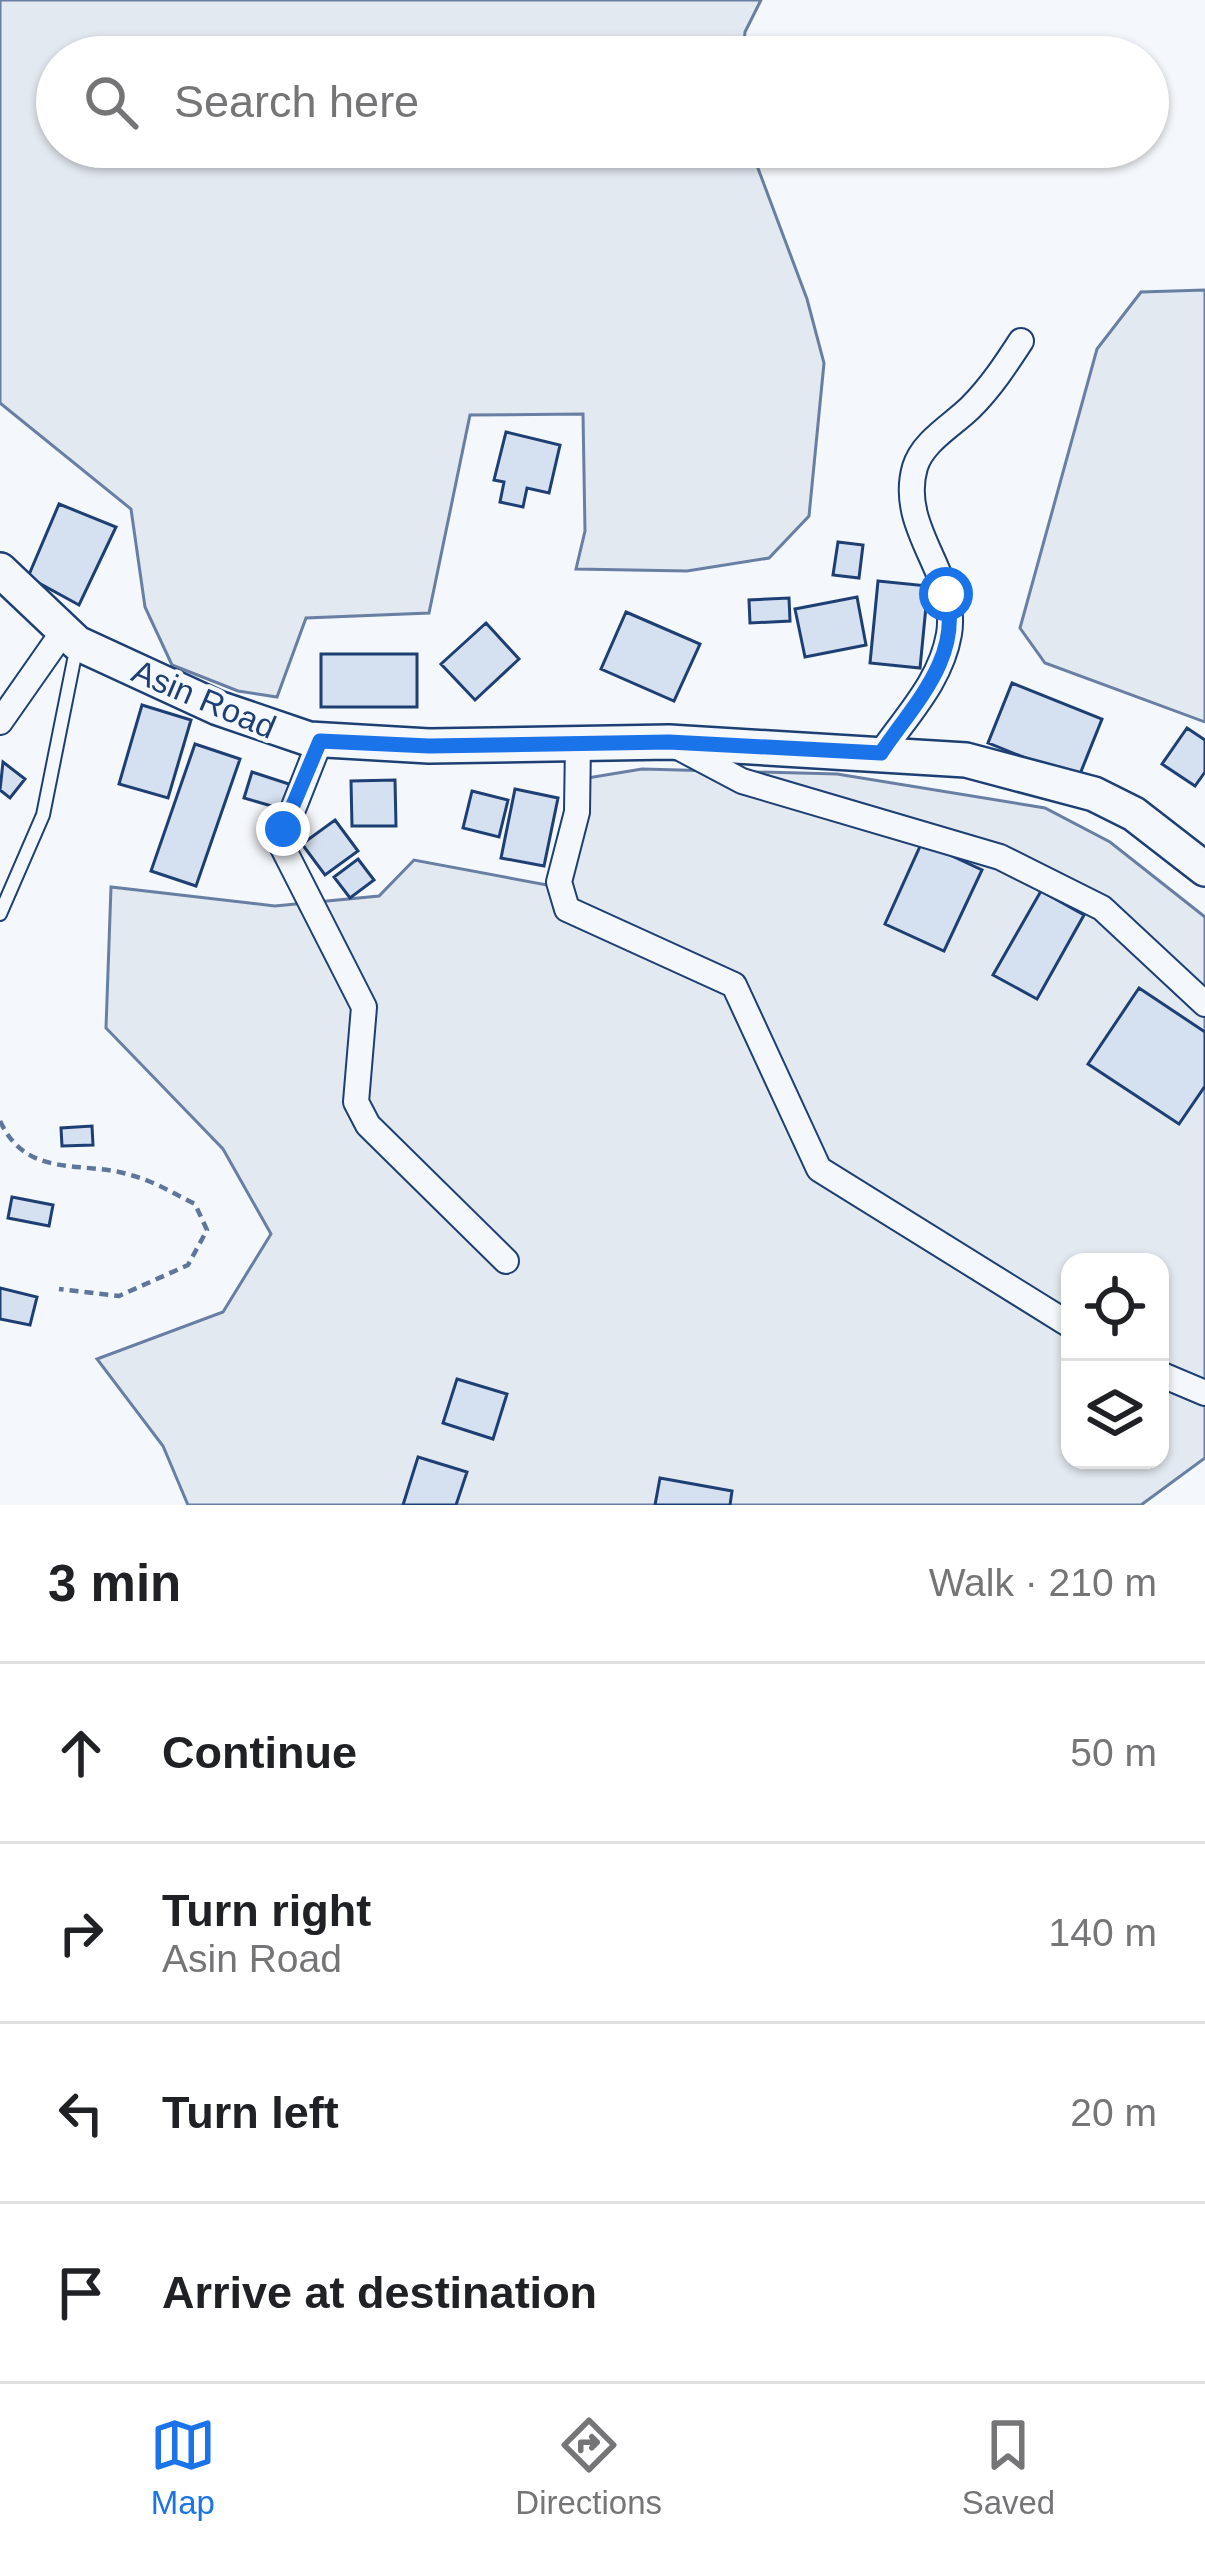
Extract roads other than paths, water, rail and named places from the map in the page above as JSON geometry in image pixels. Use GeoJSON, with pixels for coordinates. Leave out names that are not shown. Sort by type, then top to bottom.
{"type":"FeatureCollection","features":[{"type":"Feature","properties":{"kind":"main road","name":"Asin Road"},"geometry":{"type":"LineString","coordinates":[[0,570],[70,638],[218,708],[320,741],[429,746],[669,742],[966,760],[1094,794],[1134,814],[1205,869]]}},
{"type":"Feature","properties":{"kind":"street"},"geometry":{"type":"LineString","coordinates":[[881,753],[936,673],[950,630],[946,594],[916,526],[915,467],[926,448],[995,379],[1021,341]]}},
{"type":"Feature","properties":{"kind":"street"},"geometry":{"type":"LineString","coordinates":[[0,722],[70,638]]}},
{"type":"Feature","properties":{"kind":"street"},"geometry":{"type":"LineString","coordinates":[[320,741],[280,842],[364,1007],[356,1102],[368,1125],[506,1262]]}},
{"type":"Feature","properties":{"kind":"street"},"geometry":{"type":"LineString","coordinates":[[669,742],[742,781],[952,841],[1062,887],[1126,926],[1205,1004]]}},
{"type":"Feature","properties":{"kind":"street"},"geometry":{"type":"LineString","coordinates":[[578,743],[577,812],[560,882],[567,909],[734,985],[819,1169],[1061,1319]]}},
{"type":"Feature","properties":{"kind":"street"},"geometry":{"type":"LineString","coordinates":[[1169,1378],[1205,1393]]}},
{"type":"Feature","properties":{"kind":"lane"},"geometry":{"type":"LineString","coordinates":[[0,914],[43,815],[70,638]]}}]}
